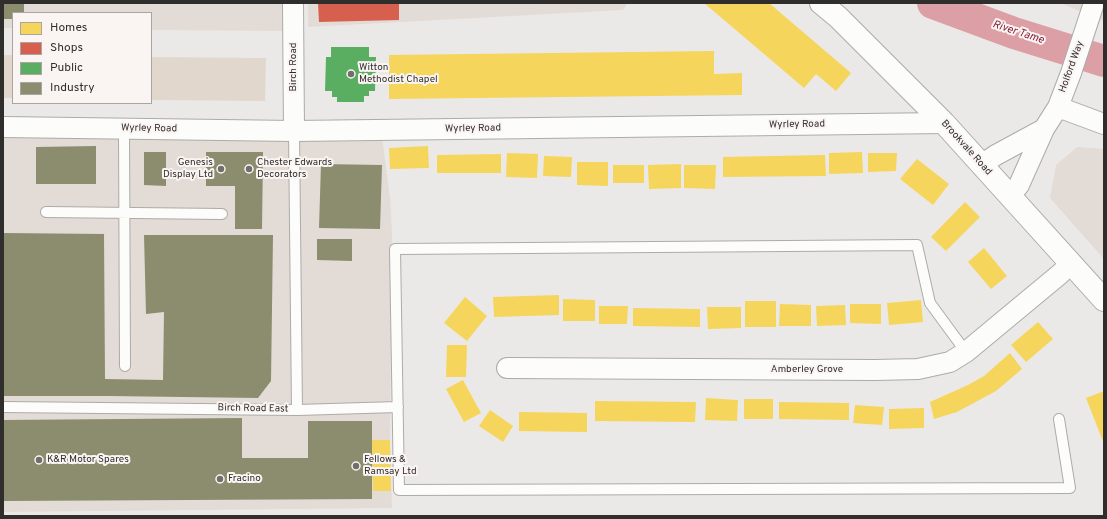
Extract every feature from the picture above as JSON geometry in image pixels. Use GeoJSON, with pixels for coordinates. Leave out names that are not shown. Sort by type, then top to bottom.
{"type":"FeatureCollection","features":[{"type":"Feature","properties":{"kind":"main road","name":"Brookvale Road"},"geometry":{"type":"LineString","coordinates":[[821,3],[838,17],[944,123],[1104,300]]}},
{"type":"Feature","properties":{"kind":"street","name":"Birch Road"},"geometry":{"type":"LineString","coordinates":[[294,3],[294,131]]}},
{"type":"Feature","properties":{"kind":"street","name":"Holford Way"},"geometry":{"type":"LineString","coordinates":[[1010,196],[1019,185],[1044,129],[1058,107],[1071,73],[1092,8]]}},
{"type":"Feature","properties":{"kind":"street"},"geometry":{"type":"LineString","coordinates":[[1058,107],[1104,124]]}},
{"type":"Feature","properties":{"kind":"street","name":"Wyrley Road"},"geometry":{"type":"LineString","coordinates":[[3,127],[294,131],[944,123]]}},
{"type":"Feature","properties":{"kind":"street","name":"Holford Way"},"geometry":{"type":"LineString","coordinates":[[981,165],[996,155],[1044,129]]}},
{"type":"Feature","properties":{"kind":"street","name":"Amberley Grove"},"geometry":{"type":"LineString","coordinates":[[507,368],[918,369],[950,362],[966,352],[1060,274],[1071,263]]}},
{"type":"Feature","properties":{"kind":"lane"},"geometry":{"type":"LineString","coordinates":[[124,129],[125,366]]}},
{"type":"Feature","properties":{"kind":"lane","name":"Birch Road East"},"geometry":{"type":"LineString","coordinates":[[3,407],[297,410],[294,131]]}},
{"type":"Feature","properties":{"kind":"lane"},"geometry":{"type":"LineString","coordinates":[[46,212],[222,214]]}},
{"type":"Feature","properties":{"kind":"lane"},"geometry":{"type":"LineString","coordinates":[[966,352],[930,303],[917,245],[395,248],[399,490],[1070,488],[1059,418]]}},
{"type":"Feature","properties":{"kind":"lane"},"geometry":{"type":"LineString","coordinates":[[297,410],[398,407]]}},
{"type":"Feature","properties":{"kind":"shaded area"},"geometry":{"type":"Polygon","coordinates":[[[3,3],[283,3],[283,31],[152,30],[152,12],[12,12],[12,28],[3,28],[3,3]]]}},
{"type":"Feature","properties":{"kind":"shaded area"},"geometry":{"type":"Polygon","coordinates":[[[308,3],[628,3],[623,10],[308,27],[308,3]]]}},
{"type":"Feature","properties":{"kind":"shaded area"},"geometry":{"type":"Polygon","coordinates":[[[1060,3],[1104,3],[1104,21],[1060,3]]]}},
{"type":"Feature","properties":{"kind":"shaded area"},"geometry":{"type":"Polygon","coordinates":[[[382,137],[390,198],[392,233],[390,440],[392,508],[3,512],[3,138],[382,137]]]}},
{"type":"Feature","properties":{"kind":"shaded area"},"geometry":{"type":"Polygon","coordinates":[[[1077,147],[1104,149],[1104,259],[1050,198],[1056,165],[1077,147]]]}},
{"type":"Feature","properties":{"kind":"building: Homes"},"geometry":{"type":"Polygon","coordinates":[[[704,3],[769,3],[851,73],[836,91],[816,74],[804,88],[704,3]]]}},
{"type":"Feature","properties":{"kind":"building: Homes"},"geometry":{"type":"Polygon","coordinates":[[[714,51],[714,74],[742,73],[742,95],[389,99],[389,55],[714,51]]]}},
{"type":"Feature","properties":{"kind":"building: Homes"},"geometry":{"type":"Polygon","coordinates":[[[428,146],[429,168],[390,169],[389,148],[428,146]]]}},
{"type":"Feature","properties":{"kind":"building: Homes"},"geometry":{"type":"Polygon","coordinates":[[[862,152],[863,173],[829,174],[829,153],[862,152]]]}},
{"type":"Feature","properties":{"kind":"building: Homes"},"geometry":{"type":"Polygon","coordinates":[[[507,153],[538,154],[537,178],[506,177],[507,153]]]}},
{"type":"Feature","properties":{"kind":"building: Homes"},"geometry":{"type":"Polygon","coordinates":[[[868,153],[897,153],[896,171],[868,172],[868,153]]]}},
{"type":"Feature","properties":{"kind":"building: Homes"},"geometry":{"type":"Polygon","coordinates":[[[501,154],[501,173],[437,173],[437,155],[501,154]]]}},
{"type":"Feature","properties":{"kind":"building: Homes"},"geometry":{"type":"Polygon","coordinates":[[[825,155],[826,176],[723,177],[723,157],[825,155]]]}},
{"type":"Feature","properties":{"kind":"building: Homes"},"geometry":{"type":"Polygon","coordinates":[[[544,156],[572,157],[571,177],[543,176],[544,156]]]}},
{"type":"Feature","properties":{"kind":"building: Homes"},"geometry":{"type":"Polygon","coordinates":[[[917,159],[949,184],[933,205],[900,179],[917,159]]]}},
{"type":"Feature","properties":{"kind":"building: Homes"},"geometry":{"type":"Polygon","coordinates":[[[577,162],[608,162],[608,186],[577,185],[577,162]]]}},
{"type":"Feature","properties":{"kind":"building: Homes"},"geometry":{"type":"Polygon","coordinates":[[[681,164],[681,188],[649,189],[648,165],[681,164]]]}},
{"type":"Feature","properties":{"kind":"building: Homes"},"geometry":{"type":"Polygon","coordinates":[[[613,165],[644,165],[644,183],[613,183],[613,165]]]}},
{"type":"Feature","properties":{"kind":"building: Homes"},"geometry":{"type":"Polygon","coordinates":[[[684,165],[716,165],[715,189],[684,188],[684,165]]]}},
{"type":"Feature","properties":{"kind":"building: Homes"},"geometry":{"type":"Polygon","coordinates":[[[965,202],[980,217],[946,251],[931,237],[965,202]]]}},
{"type":"Feature","properties":{"kind":"building: Homes"},"geometry":{"type":"Polygon","coordinates":[[[984,248],[1007,276],[991,289],[968,262],[984,248]]]}},
{"type":"Feature","properties":{"kind":"building: Homes"},"geometry":{"type":"Polygon","coordinates":[[[559,295],[559,315],[494,317],[493,297],[559,295]]]}},
{"type":"Feature","properties":{"kind":"building: Homes"},"geometry":{"type":"Polygon","coordinates":[[[465,297],[487,316],[467,341],[444,323],[465,297]]]}},
{"type":"Feature","properties":{"kind":"building: Homes"},"geometry":{"type":"Polygon","coordinates":[[[563,299],[595,300],[595,321],[563,321],[563,299]]]}},
{"type":"Feature","properties":{"kind":"building: Homes"},"geometry":{"type":"Polygon","coordinates":[[[921,300],[923,322],[889,325],[887,303],[921,300]]]}},
{"type":"Feature","properties":{"kind":"building: Homes"},"geometry":{"type":"Polygon","coordinates":[[[745,301],[776,301],[776,327],[745,327],[745,301]]]}},
{"type":"Feature","properties":{"kind":"building: Homes"},"geometry":{"type":"Polygon","coordinates":[[[780,304],[811,305],[811,326],[779,326],[780,304]]]}},
{"type":"Feature","properties":{"kind":"building: Homes"},"geometry":{"type":"Polygon","coordinates":[[[850,304],[881,304],[881,324],[850,323],[850,304]]]}},
{"type":"Feature","properties":{"kind":"building: Homes"},"geometry":{"type":"Polygon","coordinates":[[[845,305],[846,325],[817,326],[816,306],[845,305]]]}},
{"type":"Feature","properties":{"kind":"building: Homes"},"geometry":{"type":"Polygon","coordinates":[[[599,306],[628,306],[627,324],[599,324],[599,306]]]}},
{"type":"Feature","properties":{"kind":"building: Homes"},"geometry":{"type":"Polygon","coordinates":[[[707,307],[741,307],[741,328],[708,329],[707,307]]]}},
{"type":"Feature","properties":{"kind":"building: Homes"},"geometry":{"type":"Polygon","coordinates":[[[633,308],[700,309],[700,327],[633,326],[633,308]]]}},
{"type":"Feature","properties":{"kind":"building: Homes"},"geometry":{"type":"Polygon","coordinates":[[[1038,322],[1053,339],[1026,362],[1011,345],[1038,322]]]}},
{"type":"Feature","properties":{"kind":"building: Homes"},"geometry":{"type":"Polygon","coordinates":[[[447,345],[467,345],[466,377],[446,377],[447,345]]]}},
{"type":"Feature","properties":{"kind":"building: Homes"},"geometry":{"type":"Polygon","coordinates":[[[1010,353],[1022,369],[996,391],[957,412],[934,419],[930,402],[984,376],[1010,353]]]}},
{"type":"Feature","properties":{"kind":"building: Homes"},"geometry":{"type":"Polygon","coordinates":[[[463,380],[481,413],[464,422],[446,389],[463,380]]]}},
{"type":"Feature","properties":{"kind":"building: Homes"},"geometry":{"type":"Polygon","coordinates":[[[1104,391],[1104,444],[1086,398],[1104,391]]]}},
{"type":"Feature","properties":{"kind":"building: Homes"},"geometry":{"type":"Polygon","coordinates":[[[706,398],[738,400],[737,421],[705,420],[706,398]]]}},
{"type":"Feature","properties":{"kind":"building: Homes"},"geometry":{"type":"Polygon","coordinates":[[[744,399],[773,399],[773,419],[744,419],[744,399]]]}},
{"type":"Feature","properties":{"kind":"building: Homes"},"geometry":{"type":"Polygon","coordinates":[[[595,401],[696,402],[695,422],[595,421],[595,401]]]}},
{"type":"Feature","properties":{"kind":"building: Homes"},"geometry":{"type":"Polygon","coordinates":[[[779,402],[849,403],[849,420],[779,419],[779,402]]]}},
{"type":"Feature","properties":{"kind":"building: Homes"},"geometry":{"type":"Polygon","coordinates":[[[855,405],[884,407],[882,425],[853,423],[855,405]]]}},
{"type":"Feature","properties":{"kind":"building: Homes"},"geometry":{"type":"Polygon","coordinates":[[[924,408],[924,428],[889,429],[889,409],[924,408]]]}},
{"type":"Feature","properties":{"kind":"building: Homes"},"geometry":{"type":"Polygon","coordinates":[[[490,410],[513,426],[503,442],[479,426],[490,410]]]}},
{"type":"Feature","properties":{"kind":"building: Homes"},"geometry":{"type":"Polygon","coordinates":[[[519,412],[587,413],[587,432],[519,431],[519,412]]]}},
{"type":"Feature","properties":{"kind":"building: Homes"},"geometry":{"type":"Polygon","coordinates":[[[372,440],[390,440],[391,491],[373,491],[372,440]]]}},
{"type":"Feature","properties":{"kind":"building: Shops"},"geometry":{"type":"Polygon","coordinates":[[[318,3],[399,3],[399,20],[319,22],[318,3]]]}},
{"type":"Feature","properties":{"kind":"building: Public","name":"Witton Methodist Chapel"},"geometry":{"type":"Polygon","coordinates":[[[331,47],[369,47],[369,57],[376,57],[375,91],[369,91],[369,96],[364,96],[364,102],[337,102],[337,97],[332,97],[332,91],[325,91],[326,57],[331,57],[331,47]]]}},
{"type":"Feature","properties":{"kind":"building: Industry"},"geometry":{"type":"Polygon","coordinates":[[[3,3],[24,3],[24,12],[12,12],[12,19],[3,19],[3,3]]]}},
{"type":"Feature","properties":{"kind":"building: Industry"},"geometry":{"type":"Polygon","coordinates":[[[96,146],[96,184],[36,184],[36,147],[96,146]]]}},
{"type":"Feature","properties":{"kind":"building: Industry"},"geometry":{"type":"Polygon","coordinates":[[[144,152],[166,152],[166,186],[144,185],[144,152]]]}},
{"type":"Feature","properties":{"kind":"building: Industry"},"geometry":{"type":"Polygon","coordinates":[[[206,152],[263,152],[262,229],[235,229],[235,186],[206,186],[206,152]]]}},
{"type":"Feature","properties":{"kind":"building: Industry"},"geometry":{"type":"Polygon","coordinates":[[[321,164],[382,165],[380,229],[319,228],[321,164]]]}},
{"type":"Feature","properties":{"kind":"building: Industry"},"geometry":{"type":"Polygon","coordinates":[[[3,233],[104,234],[105,379],[163,380],[164,312],[146,314],[144,235],[273,235],[271,381],[258,398],[3,396],[3,233]]]}},
{"type":"Feature","properties":{"kind":"building: Industry"},"geometry":{"type":"Polygon","coordinates":[[[317,239],[352,239],[352,261],[317,260],[317,239]]]}},
{"type":"Feature","properties":{"kind":"building: Industry"},"geometry":{"type":"Polygon","coordinates":[[[242,418],[242,458],[308,458],[308,421],[372,421],[372,499],[3,501],[3,420],[242,418]]]}},
{"type":"Feature","properties":{"kind":"building: Other"},"geometry":{"type":"Polygon","coordinates":[[[3,55],[12,55],[12,98],[3,98],[3,55]]]}},
{"type":"Feature","properties":{"kind":"building: Other"},"geometry":{"type":"Polygon","coordinates":[[[152,57],[266,58],[265,101],[152,100],[152,57]]]}},
{"type":"Feature","properties":{"kind":"waterway","name":"River Tame"},"geometry":{"type":"LineString","coordinates":[[933,3],[1014,33],[1104,61]]}},
{"type":"Feature","properties":{"kind":"place","name":"Witton Methodist Chapel"},"geometry":{"type":"Point","coordinates":[351,74]}},
{"type":"Feature","properties":{"kind":"place","name":"Genesis Display Ltd"},"geometry":{"type":"Point","coordinates":[221,169]}},
{"type":"Feature","properties":{"kind":"place","name":"Chester Edwards Decorators"},"geometry":{"type":"Point","coordinates":[249,169]}},
{"type":"Feature","properties":{"kind":"place","name":"K&R Motor Spares"},"geometry":{"type":"Point","coordinates":[39,460]}},
{"type":"Feature","properties":{"kind":"place","name":"Fellows & Ramsay Ltd"},"geometry":{"type":"Point","coordinates":[356,466]}},
{"type":"Feature","properties":{"kind":"place","name":"Fracino"},"geometry":{"type":"Point","coordinates":[220,479]}}]}
